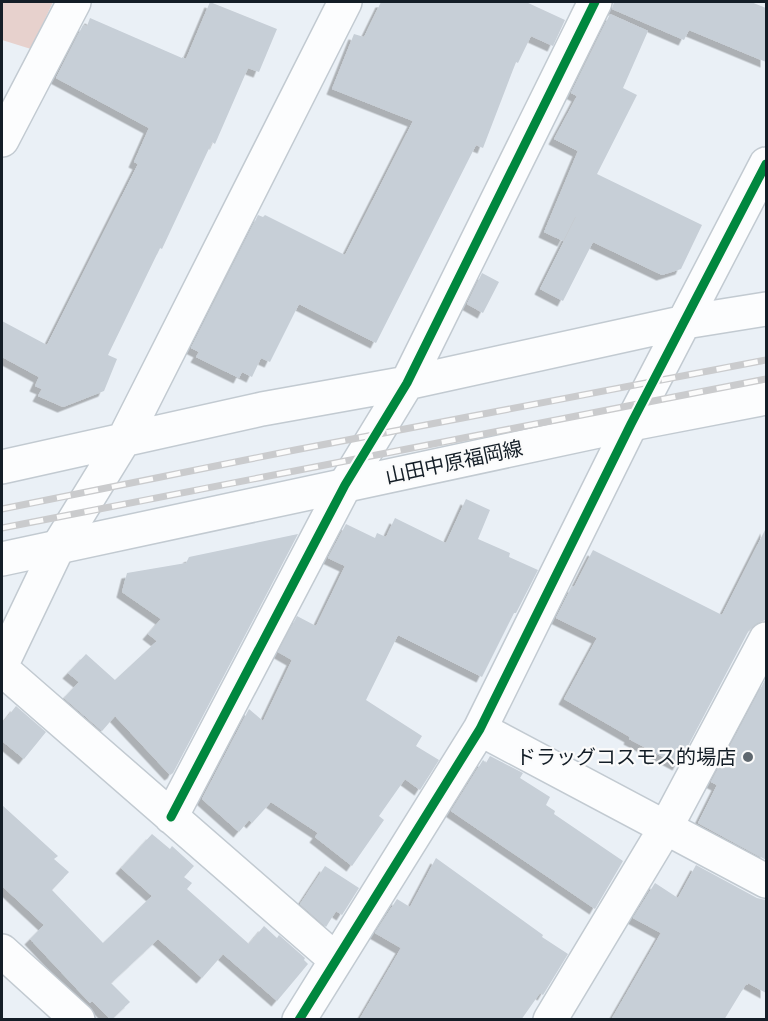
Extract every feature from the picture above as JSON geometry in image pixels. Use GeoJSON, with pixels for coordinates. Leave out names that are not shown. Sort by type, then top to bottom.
{"type":"FeatureCollection","features":[{"type":"Feature","properties":{"kind":"street"},"geometry":{"type":"LineString","coordinates":[[2,140],[74,2]]}},
{"type":"Feature","properties":{"kind":"street"},"geometry":{"type":"LineString","coordinates":[[2,664],[58,547],[123,441],[345,2]]}},
{"type":"Feature","properties":{"kind":"street"},"geometry":{"type":"LineString","coordinates":[[171,817],[345,485],[407,383],[596,2]]}},
{"type":"Feature","properties":{"kind":"street"},"geometry":{"type":"LineString","coordinates":[[299,1020],[480,729],[631,424],[766,164]]}},
{"type":"Feature","properties":{"kind":"street"},"geometry":{"type":"LineString","coordinates":[[2,467],[262,409],[407,383],[685,322],[766,309]]}},
{"type":"Feature","properties":{"kind":"street","name":"山田中原福岡線"},"geometry":{"type":"LineString","coordinates":[[2,559],[631,424],[766,398]]}},
{"type":"Feature","properties":{"kind":"street"},"geometry":{"type":"LineString","coordinates":[[550,1020],[666,826],[766,639]]}},
{"type":"Feature","properties":{"kind":"street"},"geometry":{"type":"LineString","coordinates":[[2,669],[336,960]]}},
{"type":"Feature","properties":{"kind":"street"},"geometry":{"type":"LineString","coordinates":[[480,729],[766,881]]}},
{"type":"Feature","properties":{"kind":"street"},"geometry":{"type":"LineString","coordinates":[[2,951],[78,1020]]}},
{"type":"Feature","properties":{"kind":"shaded area"},"geometry":{"type":"Polygon","coordinates":[[[2,2],[53,2],[31,49],[2,40],[2,2]]]}},
{"type":"Feature","properties":{"kind":"building"},"geometry":{"type":"Polygon","coordinates":[[[210,2],[277,29],[259,72],[248,68],[215,144],[212,142],[162,249],[160,248],[108,355],[117,359],[104,391],[63,407],[38,396],[42,389],[35,386],[39,377],[2,357],[2,321],[47,345],[138,164],[134,162],[149,128],[56,78],[83,25],[87,26],[90,18],[186,59],[210,2]]]}},
{"type":"Feature","properties":{"kind":"building"},"geometry":{"type":"Polygon","coordinates":[[[381,2],[526,2],[565,20],[553,46],[531,36],[518,63],[516,62],[483,148],[476,145],[376,343],[299,304],[270,362],[261,358],[252,377],[242,372],[239,378],[196,357],[199,352],[191,348],[258,215],[263,217],[265,215],[345,255],[413,121],[332,89],[354,34],[364,37],[381,2]]]}},
{"type":"Feature","properties":{"kind":"building"},"geometry":{"type":"Polygon","coordinates":[[[614,2],[751,2],[766,8],[766,62],[689,30],[684,40],[612,9],[614,2]]]}},
{"type":"Feature","properties":{"kind":"building"},"geometry":{"type":"Polygon","coordinates":[[[610,14],[648,31],[623,88],[637,95],[597,174],[702,225],[681,269],[662,275],[593,242],[563,301],[540,289],[576,217],[563,241],[544,232],[578,151],[554,139],[577,96],[571,93],[610,14]]]}},
{"type":"Feature","properties":{"kind":"building"},"geometry":{"type":"Polygon","coordinates":[[[482,273],[499,282],[483,313],[467,304],[482,273]]]}},
{"type":"Feature","properties":{"kind":"building"},"geometry":{"type":"Polygon","coordinates":[[[466,499],[490,510],[478,539],[510,553],[509,557],[538,570],[482,677],[398,635],[366,700],[422,736],[416,746],[439,760],[420,790],[405,779],[379,816],[384,820],[352,866],[315,837],[318,833],[271,802],[252,823],[249,820],[239,832],[202,799],[249,709],[263,721],[292,660],[278,652],[297,616],[316,626],[345,566],[328,558],[346,524],[375,538],[377,533],[386,537],[395,518],[446,543],[466,499]]]}},
{"type":"Feature","properties":{"kind":"building"},"geometry":{"type":"Polygon","coordinates":[[[766,528],[766,620],[757,623],[749,630],[678,765],[629,739],[630,737],[564,699],[597,638],[556,618],[593,550],[722,615],[766,528]]]}},
{"type":"Feature","properties":{"kind":"building"},"geometry":{"type":"Polygon","coordinates":[[[298,534],[173,773],[170,775],[115,716],[102,731],[64,698],[79,682],[68,673],[86,654],[115,680],[157,641],[148,634],[161,619],[122,592],[127,573],[186,563],[189,557],[298,534]]]}},
{"type":"Feature","properties":{"kind":"building","name":"ドラッグコスモス的場店"},"geometry":{"type":"Polygon","coordinates":[[[766,678],[766,860],[698,823],[717,785],[711,782],[766,678]]]}},
{"type":"Feature","properties":{"kind":"building"},"geometry":{"type":"Polygon","coordinates":[[[16,706],[46,732],[24,759],[2,741],[2,724],[16,706]]]}},
{"type":"Feature","properties":{"kind":"building"},"geometry":{"type":"Polygon","coordinates":[[[490,756],[523,773],[520,778],[550,797],[546,805],[555,811],[554,814],[623,861],[595,909],[451,811],[483,760],[486,763],[490,756]]]}},
{"type":"Feature","properties":{"kind":"building"},"geometry":{"type":"Polygon","coordinates":[[[2,805],[58,856],[54,859],[69,872],[52,890],[103,943],[152,896],[121,868],[152,834],[170,849],[172,846],[194,866],[184,877],[192,883],[187,889],[249,944],[264,926],[277,938],[279,935],[305,958],[308,964],[277,1001],[223,954],[202,978],[158,939],[111,983],[130,1002],[111,1020],[92,1001],[90,1003],[30,939],[44,925],[2,886],[2,805]]]}},
{"type":"Feature","properties":{"kind":"building"},"geometry":{"type":"Polygon","coordinates":[[[436,858],[568,954],[543,995],[540,993],[521,1020],[359,1020],[401,948],[375,933],[397,899],[410,907],[436,858]]]}},
{"type":"Feature","properties":{"kind":"building"},"geometry":{"type":"Polygon","coordinates":[[[696,865],[757,898],[766,900],[766,993],[746,984],[724,1020],[611,1020],[661,933],[633,918],[655,883],[678,898],[696,865]]]}},
{"type":"Feature","properties":{"kind":"building"},"geometry":{"type":"Polygon","coordinates":[[[325,866],[359,888],[342,915],[336,911],[326,927],[300,904],[325,866]]]}},
{"type":"Feature","properties":{"kind":"railway"},"geometry":{"type":"LineString","coordinates":[[2,509],[295,450],[766,360]]}},
{"type":"Feature","properties":{"kind":"railway"},"geometry":{"type":"LineString","coordinates":[[2,528],[766,379]]}},
{"type":"Feature","properties":{"kind":"cycle path"},"geometry":{"type":"LineString","coordinates":[[171,817],[345,485],[407,383],[595,2]]}},
{"type":"Feature","properties":{"kind":"cycle path"},"geometry":{"type":"LineString","coordinates":[[299,1020],[480,729],[631,424],[766,164]]}},
{"type":"Feature","properties":{"kind":"place","name":"ドラッグコスモス的場店"},"geometry":{"type":"Point","coordinates":[748,757]}}]}
